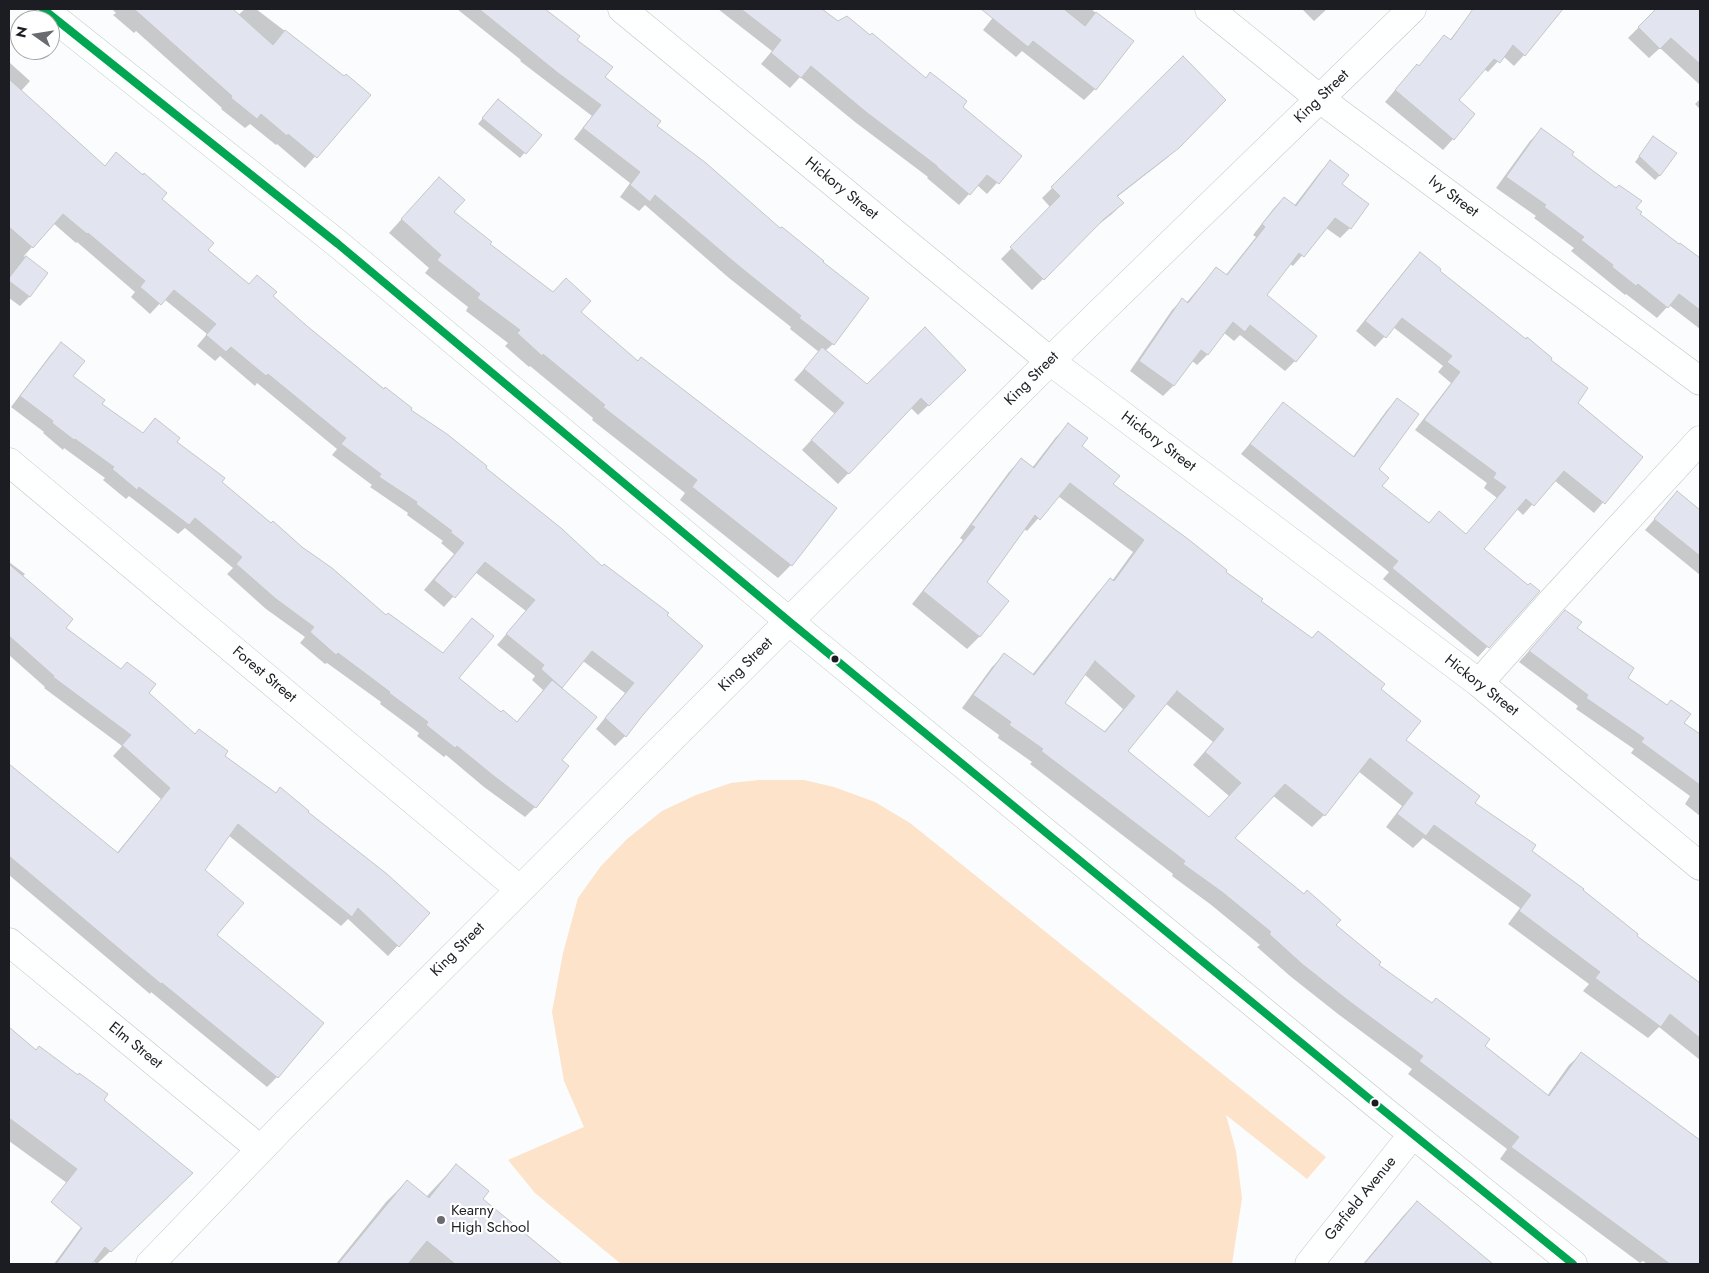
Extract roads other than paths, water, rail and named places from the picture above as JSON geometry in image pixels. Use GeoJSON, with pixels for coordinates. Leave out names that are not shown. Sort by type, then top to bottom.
{"type":"FeatureCollection","features":[{"type":"Feature","properties":{"kind":"street"},"geometry":{"type":"LineString","coordinates":[[43,9],[338,244],[790,622],[1574,1264]]}},
{"type":"Feature","properties":{"kind":"street","name":"Hickory Street"},"geometry":{"type":"LineString","coordinates":[[622,9],[1050,361],[1479,683],[1700,866]]}},
{"type":"Feature","properties":{"kind":"street","name":"Ivy Street"},"geometry":{"type":"LineString","coordinates":[[1210,9],[1320,99],[1700,381]]}},
{"type":"Feature","properties":{"kind":"street","name":"King Street"},"geometry":{"type":"LineString","coordinates":[[150,1264],[260,1149],[519,889],[790,622],[1050,361],[1412,9]]}},
{"type":"Feature","properties":{"kind":"street"},"geometry":{"type":"LineString","coordinates":[[1479,683],[1700,440]]}},
{"type":"Feature","properties":{"kind":"street","name":"Forest Street"},"geometry":{"type":"LineString","coordinates":[[9,462],[519,889]]}},
{"type":"Feature","properties":{"kind":"street","name":"Elm Street"},"geometry":{"type":"LineString","coordinates":[[9,942],[260,1149]]}},
{"type":"Feature","properties":{"kind":"street","name":"Garfield Avenue"},"geometry":{"type":"LineString","coordinates":[[1309,1264],[1413,1134]]}},
{"type":"Feature","properties":{"kind":"place","name":"Kearny High School"},"geometry":{"type":"Point","coordinates":[441,1220]}}]}
